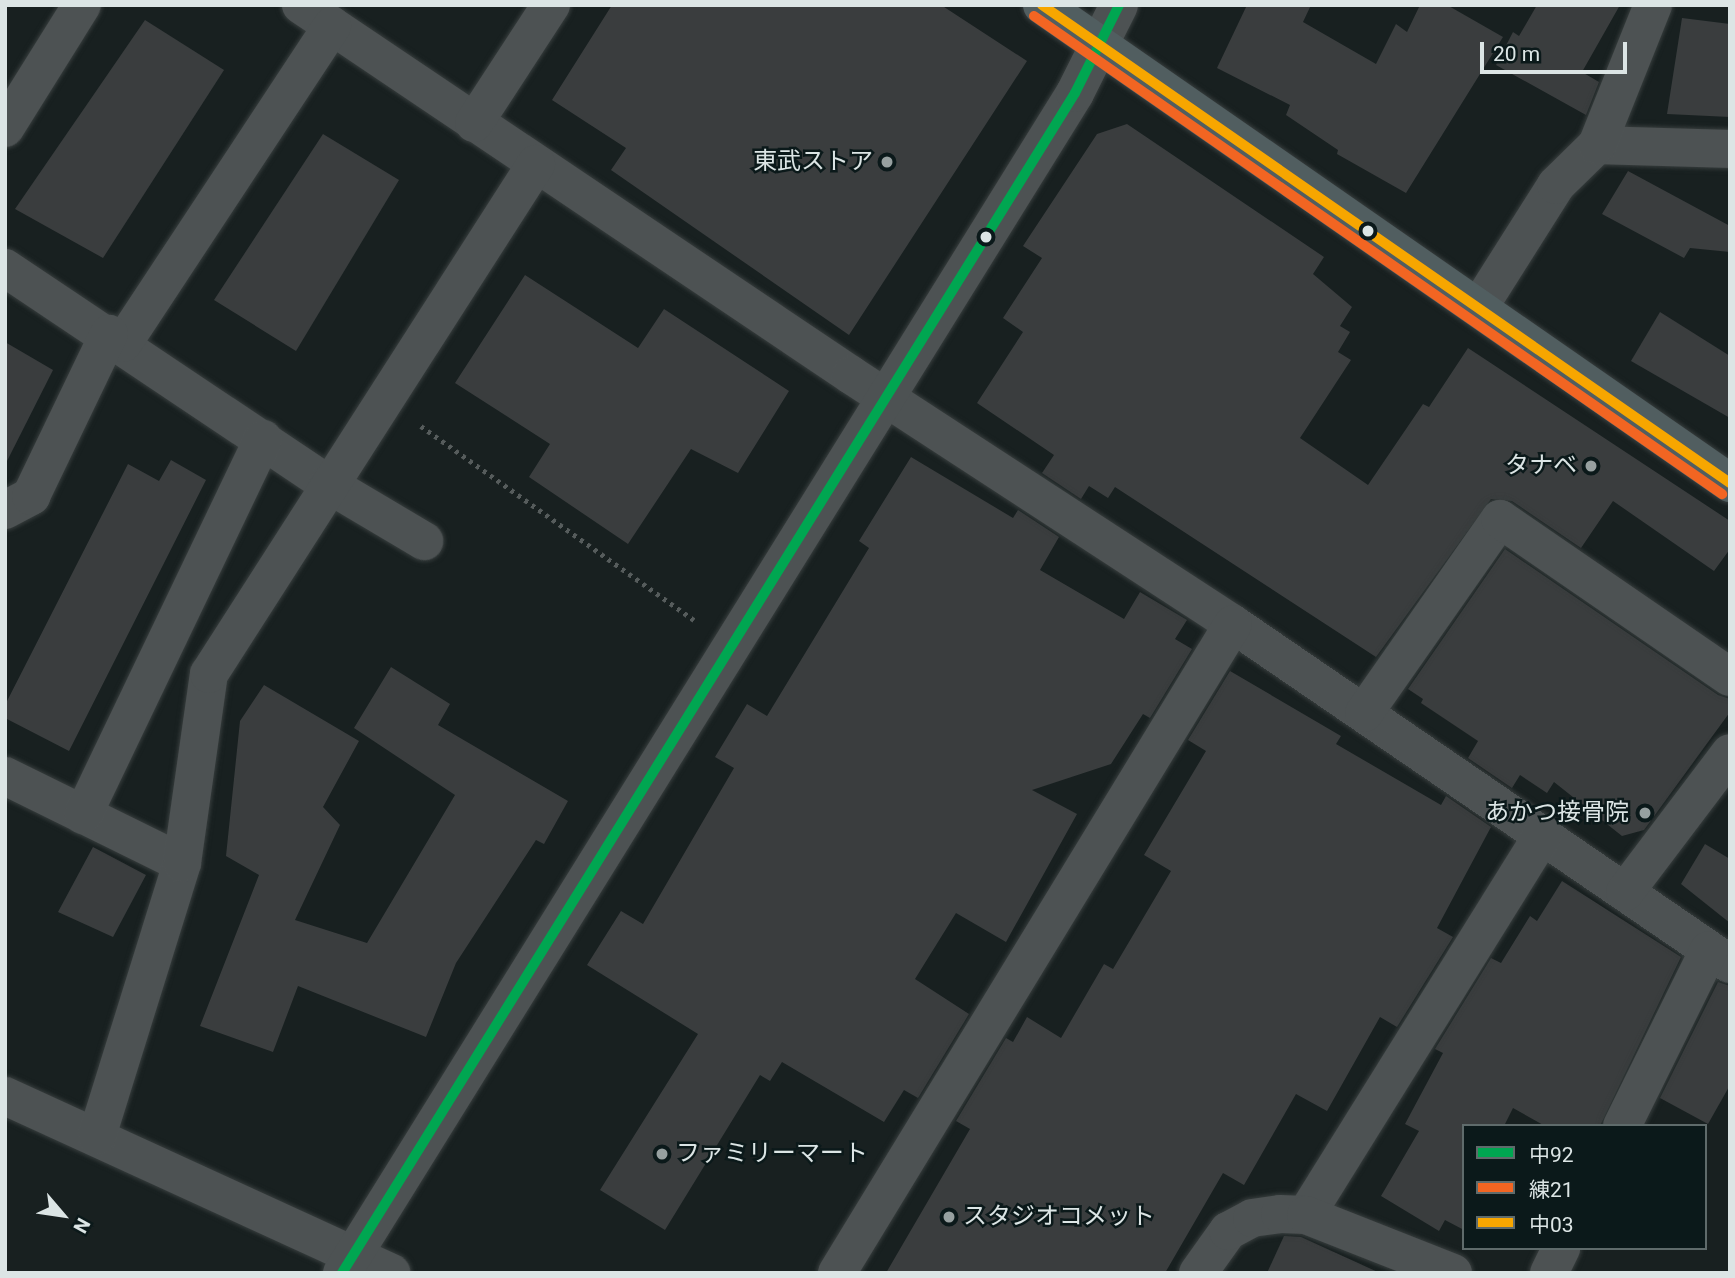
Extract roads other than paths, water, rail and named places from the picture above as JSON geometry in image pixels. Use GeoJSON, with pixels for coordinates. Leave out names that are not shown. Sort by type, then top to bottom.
{"type":"FeatureCollection","features":[{"type":"Feature","properties":{"kind":"main road"},"geometry":{"type":"LineString","coordinates":[[1042,5],[1730,483]]}},
{"type":"Feature","properties":{"kind":"street"},"geometry":{"type":"LineString","coordinates":[[5,128],[82,5]]}},
{"type":"Feature","properties":{"kind":"street"},"geometry":{"type":"LineString","coordinates":[[474,123],[551,5]]}},
{"type":"Feature","properties":{"kind":"street"},"geometry":{"type":"LineString","coordinates":[[348,1264],[888,397],[1101,46],[1119,5]]}},
{"type":"Feature","properties":{"kind":"street"},"geometry":{"type":"LineString","coordinates":[[1479,307],[1556,185],[1597,145],[1653,5]]}},
{"type":"Feature","properties":{"kind":"street"},"geometry":{"type":"LineString","coordinates":[[5,510],[31,496],[116,338],[316,16],[1233,624],[1719,957],[1623,1124]]}},
{"type":"Feature","properties":{"kind":"street"},"geometry":{"type":"LineString","coordinates":[[1597,145],[1730,149]]}},
{"type":"Feature","properties":{"kind":"street"},"geometry":{"type":"LineString","coordinates":[[97,1136],[182,863],[209,674],[328,484],[536,164]]}},
{"type":"Feature","properties":{"kind":"street"},"geometry":{"type":"LineString","coordinates":[[5,268],[116,338],[328,484],[424,541]]}},
{"type":"Feature","properties":{"kind":"street"},"geometry":{"type":"LineString","coordinates":[[83,815],[263,439]]}},
{"type":"Feature","properties":{"kind":"street"},"geometry":{"type":"LineString","coordinates":[[1364,713],[1500,519],[1730,677]]}},
{"type":"Feature","properties":{"kind":"street"},"geometry":{"type":"LineString","coordinates":[[837,1273],[1233,624]]}},
{"type":"Feature","properties":{"kind":"street"},"geometry":{"type":"LineString","coordinates":[[1625,892],[1730,753]]}},
{"type":"Feature","properties":{"kind":"street"},"geometry":{"type":"LineString","coordinates":[[5,776],[182,863]]}},
{"type":"Feature","properties":{"kind":"street"},"geometry":{"type":"LineString","coordinates":[[1306,1215],[1543,834]]}},
{"type":"Feature","properties":{"kind":"street"},"geometry":{"type":"LineString","coordinates":[[5,1096],[97,1136],[348,1264],[391,1273]]}},
{"type":"Feature","properties":{"kind":"street"},"geometry":{"type":"LineString","coordinates":[[1198,1273],[1228,1231],[1252,1218],[1306,1215],[1454,1273]]}},
{"type":"Feature","properties":{"kind":"street"},"geometry":{"type":"LineString","coordinates":[[1549,1273],[1560,1250]]}},
{"type":"Feature","properties":{"kind":"place","name":"東武ストア"},"geometry":{"type":"Point","coordinates":[887,162]}},
{"type":"Feature","properties":{"kind":"place","name":"タナベ"},"geometry":{"type":"Point","coordinates":[1591,466]}},
{"type":"Feature","properties":{"kind":"place","name":"あかつ接骨院"},"geometry":{"type":"Point","coordinates":[1645,813]}},
{"type":"Feature","properties":{"kind":"place","name":"ファミリーマート"},"geometry":{"type":"Point","coordinates":[662,1154]}},
{"type":"Feature","properties":{"kind":"place","name":"スタジオコメット"},"geometry":{"type":"Point","coordinates":[949,1217]}}]}
